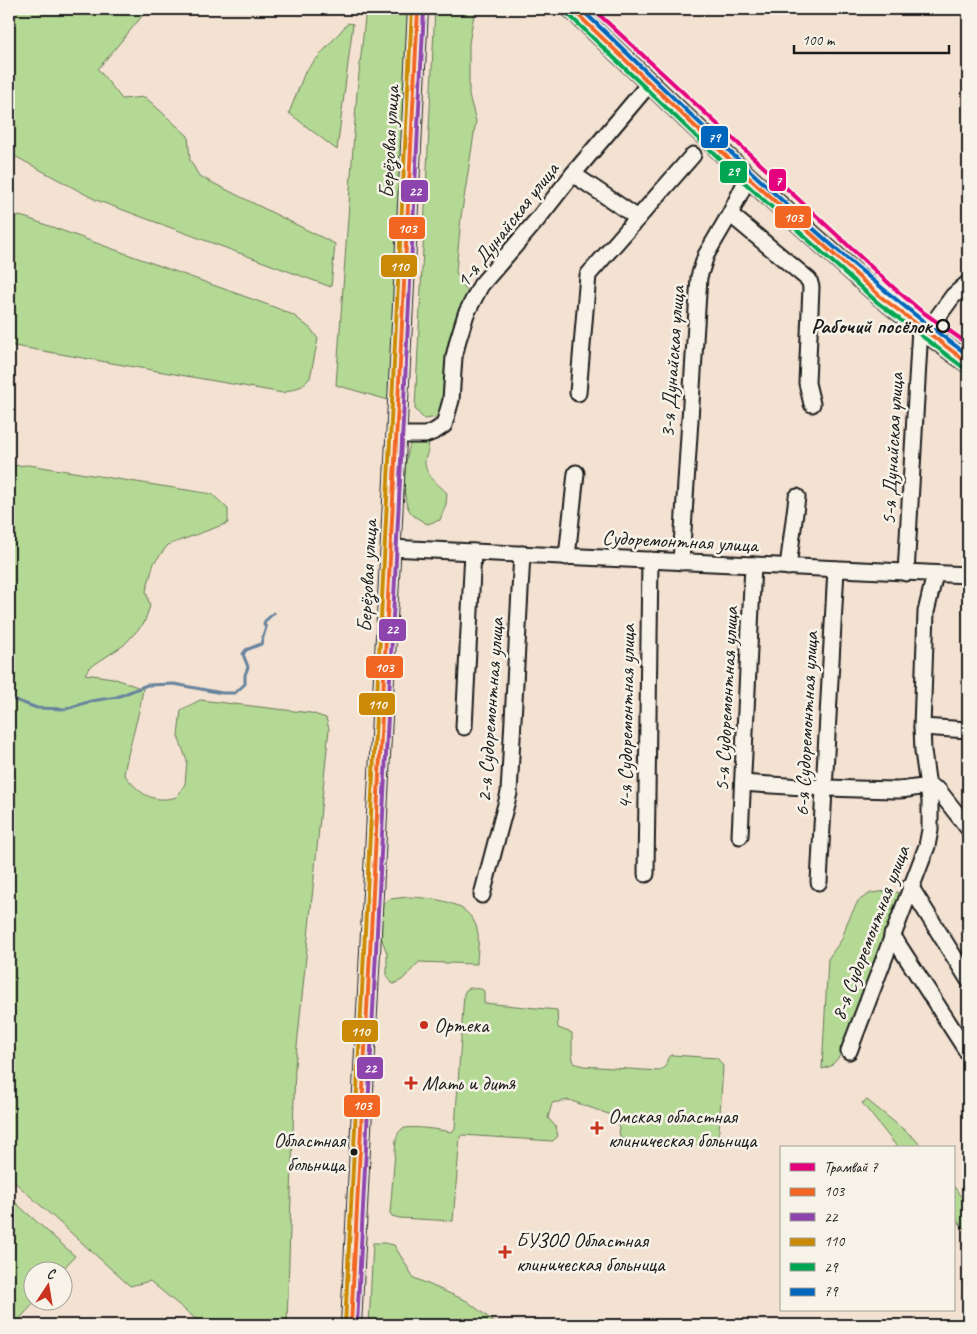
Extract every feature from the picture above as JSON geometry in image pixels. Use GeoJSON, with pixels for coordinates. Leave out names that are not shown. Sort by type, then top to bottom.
{"type":"FeatureCollection","features":[{"type":"Feature","properties":{"kind":"main road","name":"Берёзовая улица"},"geometry":{"type":"LineString","coordinates":[[351,1325],[418,9]]}},
{"type":"Feature","properties":{"kind":"main road"},"geometry":{"type":"LineString","coordinates":[[572,9],[748,177],[881,297],[922,330],[968,363]]}},
{"type":"Feature","properties":{"kind":"street","name":"1-я Дунайская улица"},"geometry":{"type":"LineString","coordinates":[[396,435],[425,435],[444,425],[451,400],[454,357],[466,314],[474,297],[492,271],[650,84]]}},
{"type":"Feature","properties":{"kind":"street"},"geometry":{"type":"LineString","coordinates":[[578,393],[588,275],[693,155]]}},
{"type":"Feature","properties":{"kind":"street"},"geometry":{"type":"LineString","coordinates":[[573,174],[638,218]]}},
{"type":"Feature","properties":{"kind":"street","name":"3-я Дунайская улица"},"geometry":{"type":"LineString","coordinates":[[681,562],[699,277],[706,255],[730,214],[748,177]]}},
{"type":"Feature","properties":{"kind":"street"},"geometry":{"type":"LineString","coordinates":[[730,214],[809,280],[811,286],[807,383],[812,404]]}},
{"type":"Feature","properties":{"kind":"street"},"geometry":{"type":"LineString","coordinates":[[922,330],[953,296],[968,283]]}},
{"type":"Feature","properties":{"kind":"street","name":"5-я Дунайская улица"},"geometry":{"type":"LineString","coordinates":[[906,573],[922,330]]}},
{"type":"Feature","properties":{"kind":"street"},"geometry":{"type":"LineString","coordinates":[[567,556],[576,473]]}},
{"type":"Feature","properties":{"kind":"street"},"geometry":{"type":"LineString","coordinates":[[788,567],[797,498]]}},
{"type":"Feature","properties":{"kind":"street","name":"Судоремонтная улица"},"geometry":{"type":"LineString","coordinates":[[390,548],[968,576]]}},
{"type":"Feature","properties":{"kind":"street"},"geometry":{"type":"LineString","coordinates":[[464,727],[473,552]]}},
{"type":"Feature","properties":{"kind":"street","name":"2-я Судоремонтная улица"},"geometry":{"type":"LineString","coordinates":[[482,895],[509,793],[522,554]]}},
{"type":"Feature","properties":{"kind":"street","name":"4-я Судоремонтная улица"},"geometry":{"type":"LineString","coordinates":[[646,874],[650,560]]}},
{"type":"Feature","properties":{"kind":"street","name":"5-я Судоремонтная улица"},"geometry":{"type":"LineString","coordinates":[[740,836],[753,565]]}},
{"type":"Feature","properties":{"kind":"street","name":"6-я Судоремонтная улица"},"geometry":{"type":"LineString","coordinates":[[819,882],[836,569]]}},
{"type":"Feature","properties":{"kind":"street","name":"8-я Судоремонтная улица"},"geometry":{"type":"LineString","coordinates":[[849,1050],[910,886],[927,846],[930,830],[922,727],[926,612],[935,574]]}},
{"type":"Feature","properties":{"kind":"street"},"geometry":{"type":"LineString","coordinates":[[922,727],[968,730]]}},
{"type":"Feature","properties":{"kind":"street"},"geometry":{"type":"LineString","coordinates":[[744,783],[823,789],[900,790],[928,786],[934,787],[968,828]]}},
{"type":"Feature","properties":{"kind":"street"},"geometry":{"type":"LineString","coordinates":[[910,886],[968,980]]}},
{"type":"Feature","properties":{"kind":"street"},"geometry":{"type":"LineString","coordinates":[[892,934],[968,1053]]}},
{"type":"Feature","properties":{"kind":"green space"},"geometry":{"type":"Polygon","coordinates":[[[9,9],[148,9],[98,69],[122,99],[145,97],[188,136],[190,160],[199,176],[335,244],[331,287],[96,200],[9,153],[9,9]]]}},
{"type":"Feature","properties":{"kind":"green space"},"geometry":{"type":"Polygon","coordinates":[[[366,9],[411,9],[388,400],[336,385],[357,92],[366,9]]]}},
{"type":"Feature","properties":{"kind":"green space"},"geometry":{"type":"Polygon","coordinates":[[[435,9],[475,9],[469,43],[469,95],[476,121],[461,217],[456,272],[470,296],[452,384],[439,417],[424,419],[415,409],[435,9]]]}},
{"type":"Feature","properties":{"kind":"green space"},"geometry":{"type":"Polygon","coordinates":[[[348,23],[353,24],[337,150],[289,113],[305,72],[348,23]]]}},
{"type":"Feature","properties":{"kind":"green space"},"geometry":{"type":"Polygon","coordinates":[[[19,216],[293,315],[311,329],[318,339],[310,378],[302,386],[283,393],[9,345],[9,217],[19,216]]]}},
{"type":"Feature","properties":{"kind":"green space"},"geometry":{"type":"Polygon","coordinates":[[[412,439],[428,441],[425,466],[433,479],[447,493],[446,504],[440,520],[427,524],[414,516],[409,510],[404,491],[405,467],[412,439]]]}},
{"type":"Feature","properties":{"kind":"green space"},"geometry":{"type":"Polygon","coordinates":[[[29,465],[212,494],[228,509],[228,523],[168,545],[154,563],[146,591],[150,606],[144,623],[124,645],[89,668],[85,674],[113,678],[143,689],[124,774],[135,787],[153,798],[168,799],[177,797],[185,784],[187,761],[178,736],[181,710],[200,700],[311,713],[326,718],[329,729],[295,1066],[287,1325],[203,1325],[150,1281],[130,1286],[9,1177],[9,466],[29,465]]]}},
{"type":"Feature","properties":{"kind":"green space"},"geometry":{"type":"Polygon","coordinates":[[[888,891],[901,893],[853,1030],[839,1057],[831,1066],[822,1069],[828,959],[842,939],[847,923],[858,901],[871,893],[888,891]]]}},
{"type":"Feature","properties":{"kind":"green space"},"geometry":{"type":"Polygon","coordinates":[[[408,897],[448,902],[466,912],[473,919],[478,933],[477,964],[419,962],[402,980],[393,984],[387,977],[387,953],[379,932],[378,908],[390,899],[408,897]]]}},
{"type":"Feature","properties":{"kind":"green space"},"geometry":{"type":"Polygon","coordinates":[[[470,988],[484,991],[484,1003],[557,1010],[558,1028],[572,1033],[574,1063],[583,1066],[659,1071],[665,1067],[668,1058],[672,1055],[717,1058],[723,1066],[718,1146],[620,1138],[619,1128],[614,1116],[569,1100],[552,1103],[548,1118],[556,1127],[558,1136],[553,1141],[462,1135],[460,1137],[453,1221],[392,1216],[390,1213],[396,1140],[400,1131],[406,1128],[426,1128],[452,1132],[455,1128],[464,994],[470,988]]]}},
{"type":"Feature","properties":{"kind":"green space"},"geometry":{"type":"Polygon","coordinates":[[[867,1100],[921,1146],[896,1146],[862,1103],[867,1100]]]}},
{"type":"Feature","properties":{"kind":"green space"},"geometry":{"type":"Polygon","coordinates":[[[954,1186],[968,1207],[968,1234],[954,1216],[954,1186]]]}},
{"type":"Feature","properties":{"kind":"green space"},"geometry":{"type":"Polygon","coordinates":[[[9,1197],[75,1256],[69,1262],[22,1262],[22,1312],[26,1312],[14,1325],[9,1325],[9,1197]]]}},
{"type":"Feature","properties":{"kind":"green space"},"geometry":{"type":"Polygon","coordinates":[[[373,1243],[394,1245],[414,1278],[467,1301],[493,1321],[493,1325],[369,1325],[373,1243]]]}},
{"type":"Feature","properties":{"kind":"waterway"},"geometry":{"type":"LineString","coordinates":[[9,700],[15,700],[37,708],[66,709],[91,701],[117,697],[147,685],[174,684],[222,693],[235,693],[245,684],[245,675],[248,667],[243,654],[246,650],[261,644],[266,627],[264,625],[265,621],[274,613]]}},
{"type":"Feature","properties":{"kind":"tram line","name":"7"},"geometry":{"type":"LineString","coordinates":[[593,9],[894,288],[920,310],[968,344]]}},
{"type":"Feature","properties":{"kind":"transit line","name":"110"},"geometry":{"type":"LineString","coordinates":[[345,1325],[412,9]]}},
{"type":"Feature","properties":{"kind":"transit line","name":"103"},"geometry":{"type":"LineString","coordinates":[[351,1325],[418,9]]}},
{"type":"Feature","properties":{"kind":"transit line","name":"22"},"geometry":{"type":"LineString","coordinates":[[357,1325],[424,9]]}},
{"type":"Feature","properties":{"kind":"transit line","name":"103"},"geometry":{"type":"LineString","coordinates":[[572,9],[748,177],[881,297],[968,363]]}},
{"type":"Feature","properties":{"kind":"transit line","name":"79"},"geometry":{"type":"LineString","coordinates":[[581,9],[721,144],[817,232],[916,316],[968,355]]}},
{"type":"Feature","properties":{"kind":"transit line","name":"29"},"geometry":{"type":"LineString","coordinates":[[568,14],[744,182],[877,302],[964,368]]}},
{"type":"Feature","properties":{"kind":"place","name":"Рабочий посёлок"},"geometry":{"type":"Point","coordinates":[943,326]}},
{"type":"Feature","properties":{"kind":"place","name":"Ортека"},"geometry":{"type":"Point","coordinates":[424,1025]}},
{"type":"Feature","properties":{"kind":"place","name":"Мать и дитя"},"geometry":{"type":"Point","coordinates":[411,1083]}},
{"type":"Feature","properties":{"kind":"place","name":"Омская областная клиническая больница"},"geometry":{"type":"Point","coordinates":[597,1128]}},
{"type":"Feature","properties":{"kind":"place","name":"Областная больница"},"geometry":{"type":"Point","coordinates":[354,1152]}},
{"type":"Feature","properties":{"kind":"place","name":"БУЗОО Областная клиническая больница"},"geometry":{"type":"Point","coordinates":[505,1252]}}]}
